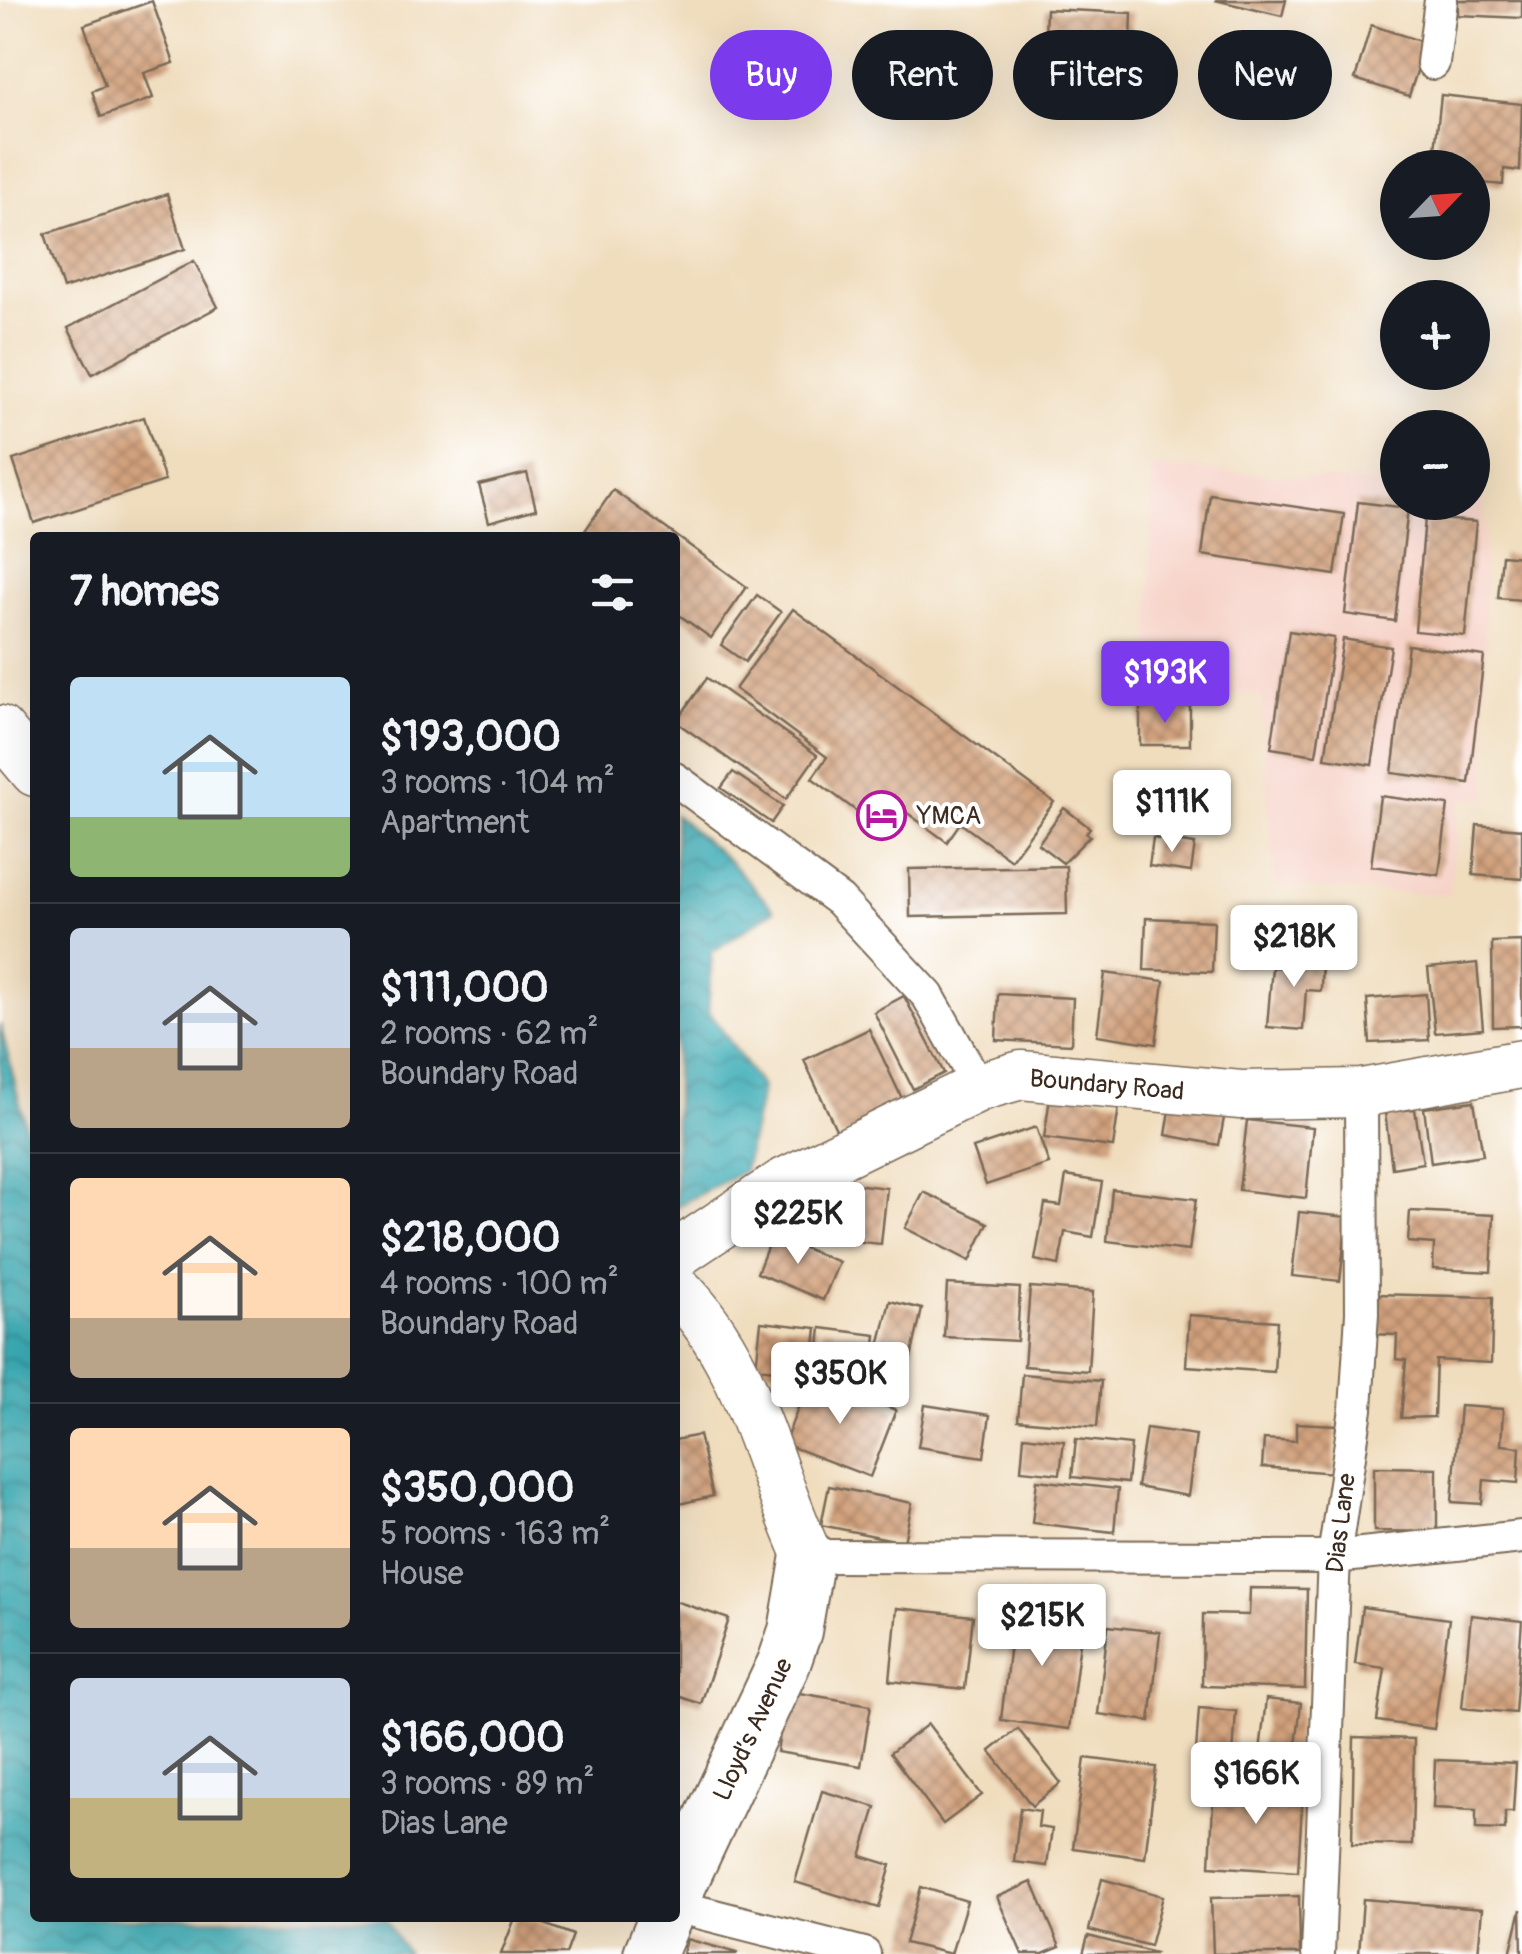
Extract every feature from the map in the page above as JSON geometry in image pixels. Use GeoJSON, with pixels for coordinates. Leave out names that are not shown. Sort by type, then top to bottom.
{"type":"FeatureCollection","features":[{"type":"Feature","properties":{"kind":"main road"},"geometry":{"type":"LineString","coordinates":[[0,730],[30,766]]}},
{"type":"Feature","properties":{"kind":"main road","name":"Boundary Road"},"geometry":{"type":"LineString","coordinates":[[680,1252],[783,1183],[979,1086],[1022,1075],[1241,1095],[1361,1093],[1522,1064]]}},
{"type":"Feature","properties":{"kind":"main road"},"geometry":{"type":"LineString","coordinates":[[680,1293],[719,1339],[738,1372],[781,1498],[808,1556]]}},
{"type":"Feature","properties":{"kind":"main road","name":"Lloyd’s Avenue"},"geometry":{"type":"LineString","coordinates":[[680,1884],[784,1663],[808,1556]]}},
{"type":"Feature","properties":{"kind":"main road"},"geometry":{"type":"LineString","coordinates":[[650,1954],[663,1922]]}},
{"type":"Feature","properties":{"kind":"street"},"geometry":{"type":"LineString","coordinates":[[1433,63],[1441,0]]}},
{"type":"Feature","properties":{"kind":"street"},"geometry":{"type":"LineString","coordinates":[[680,784],[839,900],[928,996],[979,1086]]}},
{"type":"Feature","properties":{"kind":"street","name":"Dias Lane"},"geometry":{"type":"LineString","coordinates":[[1318,1954],[1334,1557],[1356,1409],[1360,1332],[1361,1093]]}},
{"type":"Feature","properties":{"kind":"street"},"geometry":{"type":"LineString","coordinates":[[808,1556],[1334,1557],[1522,1537]]}},
{"type":"Feature","properties":{"kind":"street"},"geometry":{"type":"LineString","coordinates":[[680,1907],[864,1954]]}},
{"type":"Feature","properties":{"kind":"shaded area"},"geometry":{"type":"Polygon","coordinates":[[[1152,466],[1380,483],[1380,520],[1484,520],[1487,800],[1461,799],[1449,895],[1274,886],[1261,695],[1149,691],[1152,466]]]}},
{"type":"Feature","properties":{"kind":"water"},"geometry":{"type":"Polygon","coordinates":[[[680,819],[729,861],[774,910],[712,952],[708,1010],[762,1088],[744,1171],[680,1204],[680,819]]]}},
{"type":"Feature","properties":{"kind":"water"},"geometry":{"type":"Polygon","coordinates":[[[0,1024],[30,1145],[30,1922],[387,1922],[407,1954],[0,1954],[0,1024]]]}},
{"type":"Feature","properties":{"kind":"building"},"geometry":{"type":"Polygon","coordinates":[[[1215,0],[1286,0],[1282,16],[1215,0]]]}},
{"type":"Feature","properties":{"kind":"building"},"geometry":{"type":"Polygon","coordinates":[[[1458,0],[1522,0],[1522,18],[1458,15],[1458,0]]]}},
{"type":"Feature","properties":{"kind":"building"},"geometry":{"type":"Polygon","coordinates":[[[152,1],[174,63],[144,73],[153,98],[101,117],[92,91],[105,86],[84,25],[152,1]]]}},
{"type":"Feature","properties":{"kind":"building"},"geometry":{"type":"Polygon","coordinates":[[[1046,9],[1132,13],[1131,30],[1045,30],[1046,9]]]}},
{"type":"Feature","properties":{"kind":"building"},"geometry":{"type":"Polygon","coordinates":[[[1371,25],[1426,43],[1409,96],[1355,79],[1371,25]]]}},
{"type":"Feature","properties":{"kind":"building"},"geometry":{"type":"Polygon","coordinates":[[[1441,95],[1522,104],[1520,171],[1504,169],[1503,185],[1490,184],[1490,150],[1435,150],[1441,95]]]}},
{"type":"Feature","properties":{"kind":"building"},"geometry":{"type":"Polygon","coordinates":[[[167,194],[185,249],[63,289],[45,234],[167,194]]]}},
{"type":"Feature","properties":{"kind":"building"},"geometry":{"type":"Polygon","coordinates":[[[194,261],[218,307],[92,374],[68,328],[194,261]]]}},
{"type":"Feature","properties":{"kind":"building"},"geometry":{"type":"Polygon","coordinates":[[[144,417],[165,481],[34,523],[13,460],[144,417]]]}},
{"type":"Feature","properties":{"kind":"building"},"geometry":{"type":"Polygon","coordinates":[[[527,473],[536,509],[489,522],[479,485],[527,473]]]}},
{"type":"Feature","properties":{"kind":"building"},"geometry":{"type":"Polygon","coordinates":[[[613,490],[671,532],[584,532],[613,490]]]}},
{"type":"Feature","properties":{"kind":"building"},"geometry":{"type":"Polygon","coordinates":[[[1210,494],[1344,514],[1335,575],[1202,555],[1210,494]]]}},
{"type":"Feature","properties":{"kind":"building"},"geometry":{"type":"Polygon","coordinates":[[[1358,502],[1380,505],[1380,520],[1407,520],[1395,621],[1345,614],[1358,502]]]}},
{"type":"Feature","properties":{"kind":"building"},"geometry":{"type":"Polygon","coordinates":[[[1425,520],[1476,522],[1465,636],[1415,631],[1425,520]]]}},
{"type":"Feature","properties":{"kind":"building"},"geometry":{"type":"Polygon","coordinates":[[[680,538],[747,587],[711,638],[680,616],[680,538]]]}},
{"type":"Feature","properties":{"kind":"building"},"geometry":{"type":"Polygon","coordinates":[[[1502,555],[1522,557],[1522,600],[1498,598],[1502,555]]]}},
{"type":"Feature","properties":{"kind":"building"},"geometry":{"type":"Polygon","coordinates":[[[757,595],[781,612],[745,662],[721,645],[757,595]]]}},
{"type":"Feature","properties":{"kind":"building"},"geometry":{"type":"Polygon","coordinates":[[[793,609],[1054,802],[1011,860],[960,823],[947,842],[880,793],[863,816],[812,778],[827,757],[735,689],[793,609]]]}},
{"type":"Feature","properties":{"kind":"building"},"geometry":{"type":"Polygon","coordinates":[[[1289,631],[1334,638],[1316,755],[1271,748],[1289,631]]]}},
{"type":"Feature","properties":{"kind":"building"},"geometry":{"type":"Polygon","coordinates":[[[1343,639],[1391,647],[1372,765],[1325,758],[1343,639]]]}},
{"type":"Feature","properties":{"kind":"building"},"geometry":{"type":"Polygon","coordinates":[[[1408,645],[1484,656],[1469,783],[1392,773],[1408,645]]]}},
{"type":"Feature","properties":{"kind":"building"},"geometry":{"type":"Polygon","coordinates":[[[707,678],[817,755],[786,799],[680,725],[680,716],[707,678]]]}},
{"type":"Feature","properties":{"kind":"building"},"geometry":{"type":"Polygon","coordinates":[[[1140,706],[1190,706],[1190,745],[1140,745],[1140,706]]]}},
{"type":"Feature","properties":{"kind":"building"},"geometry":{"type":"Polygon","coordinates":[[[733,772],[783,806],[771,823],[721,788],[733,772]]]}},
{"type":"Feature","properties":{"kind":"building"},"geometry":{"type":"Polygon","coordinates":[[[1380,796],[1448,805],[1439,875],[1371,866],[1380,796]]]}},
{"type":"Feature","properties":{"kind":"building"},"geometry":{"type":"Polygon","coordinates":[[[1064,808],[1090,828],[1086,833],[1090,836],[1063,863],[1038,844],[1064,808]]]}},
{"type":"Feature","properties":{"kind":"building"},"geometry":{"type":"Polygon","coordinates":[[[1477,825],[1522,829],[1522,879],[1473,875],[1477,825]]]}},
{"type":"Feature","properties":{"kind":"building"},"geometry":{"type":"Polygon","coordinates":[[[1153,838],[1195,844],[1191,872],[1149,866],[1153,838]]]}},
{"type":"Feature","properties":{"kind":"building"},"geometry":{"type":"Polygon","coordinates":[[[1066,866],[1067,914],[910,917],[909,869],[1066,866]]]}},
{"type":"Feature","properties":{"kind":"building"},"geometry":{"type":"Polygon","coordinates":[[[1146,918],[1214,921],[1212,972],[1144,970],[1146,918]]]}},
{"type":"Feature","properties":{"kind":"building"},"geometry":{"type":"Polygon","coordinates":[[[1522,941],[1522,1026],[1493,1027],[1492,942],[1522,941]]]}},
{"type":"Feature","properties":{"kind":"building"},"geometry":{"type":"Polygon","coordinates":[[[1295,951],[1322,952],[1321,991],[1306,990],[1303,1030],[1267,1027],[1272,967],[1295,968],[1295,951]]]}},
{"type":"Feature","properties":{"kind":"building"},"geometry":{"type":"Polygon","coordinates":[[[1477,963],[1483,1029],[1435,1033],[1428,968],[1477,963]]]}},
{"type":"Feature","properties":{"kind":"building"},"geometry":{"type":"Polygon","coordinates":[[[1105,973],[1164,981],[1156,1044],[1097,1035],[1105,973]]]}},
{"type":"Feature","properties":{"kind":"building"},"geometry":{"type":"Polygon","coordinates":[[[998,994],[1073,998],[1071,1044],[996,1040],[998,994]]]}},
{"type":"Feature","properties":{"kind":"building"},"geometry":{"type":"Polygon","coordinates":[[[1426,994],[1429,1040],[1370,1043],[1367,999],[1426,994]]]}},
{"type":"Feature","properties":{"kind":"building"},"geometry":{"type":"Polygon","coordinates":[[[904,996],[944,1073],[913,1089],[874,1012],[904,996]]]}},
{"type":"Feature","properties":{"kind":"building"},"geometry":{"type":"Polygon","coordinates":[[[869,1029],[906,1107],[840,1138],[804,1060],[869,1029]]]}},
{"type":"Feature","properties":{"kind":"building"},"geometry":{"type":"Polygon","coordinates":[[[1051,1091],[1120,1100],[1113,1147],[1044,1138],[1051,1091]]]}},
{"type":"Feature","properties":{"kind":"building"},"geometry":{"type":"Polygon","coordinates":[[[1172,1097],[1226,1107],[1219,1145],[1166,1135],[1172,1097]]]}},
{"type":"Feature","properties":{"kind":"building"},"geometry":{"type":"Polygon","coordinates":[[[1474,1101],[1483,1155],[1431,1163],[1424,1108],[1474,1101]]]}},
{"type":"Feature","properties":{"kind":"building"},"geometry":{"type":"Polygon","coordinates":[[[1415,1109],[1423,1163],[1392,1168],[1385,1112],[1415,1109]]]}},
{"type":"Feature","properties":{"kind":"building"},"geometry":{"type":"Polygon","coordinates":[[[1247,1120],[1313,1127],[1306,1198],[1239,1190],[1247,1120]]]}},
{"type":"Feature","properties":{"kind":"building"},"geometry":{"type":"Polygon","coordinates":[[[1036,1127],[1049,1164],[986,1185],[973,1148],[1036,1127]]]}},
{"type":"Feature","properties":{"kind":"building"},"geometry":{"type":"Polygon","coordinates":[[[1066,1176],[1102,1182],[1093,1237],[1065,1232],[1059,1265],[1035,1260],[1045,1204],[1061,1206],[1066,1176]]]}},
{"type":"Feature","properties":{"kind":"building"},"geometry":{"type":"Polygon","coordinates":[[[846,1183],[887,1188],[881,1244],[840,1240],[846,1183]]]}},
{"type":"Feature","properties":{"kind":"building"},"geometry":{"type":"Polygon","coordinates":[[[1112,1189],[1196,1199],[1189,1251],[1107,1241],[1112,1189]]]}},
{"type":"Feature","properties":{"kind":"building"},"geometry":{"type":"Polygon","coordinates":[[[924,1192],[988,1223],[970,1261],[905,1228],[924,1192]]]}},
{"type":"Feature","properties":{"kind":"building"},"geometry":{"type":"Polygon","coordinates":[[[1410,1211],[1494,1215],[1491,1272],[1433,1269],[1434,1244],[1408,1242],[1410,1211]]]}},
{"type":"Feature","properties":{"kind":"building"},"geometry":{"type":"Polygon","coordinates":[[[1299,1212],[1347,1217],[1340,1281],[1292,1276],[1299,1212]]]}},
{"type":"Feature","properties":{"kind":"building"},"geometry":{"type":"Polygon","coordinates":[[[772,1235],[839,1262],[823,1300],[757,1273],[772,1235]]]}},
{"type":"Feature","properties":{"kind":"building"},"geometry":{"type":"Polygon","coordinates":[[[947,1284],[1020,1288],[1017,1341],[944,1337],[947,1284]]]}},
{"type":"Feature","properties":{"kind":"building"},"geometry":{"type":"Polygon","coordinates":[[[1030,1287],[1093,1292],[1088,1371],[1024,1366],[1030,1287]]]}},
{"type":"Feature","properties":{"kind":"building"},"geometry":{"type":"Polygon","coordinates":[[[1373,1294],[1493,1297],[1491,1363],[1436,1360],[1434,1417],[1401,1418],[1406,1360],[1396,1359],[1397,1335],[1371,1334],[1373,1294]]]}},
{"type":"Feature","properties":{"kind":"building"},"geometry":{"type":"Polygon","coordinates":[[[890,1301],[922,1309],[911,1358],[878,1350],[890,1301]]]}},
{"type":"Feature","properties":{"kind":"building"},"geometry":{"type":"Polygon","coordinates":[[[1189,1315],[1277,1321],[1274,1372],[1186,1366],[1189,1315]]]}},
{"type":"Feature","properties":{"kind":"building"},"geometry":{"type":"Polygon","coordinates":[[[761,1322],[817,1328],[812,1374],[756,1368],[761,1322]]]}},
{"type":"Feature","properties":{"kind":"building"},"geometry":{"type":"Polygon","coordinates":[[[821,1328],[876,1335],[871,1380],[816,1374],[821,1328]]]}},
{"type":"Feature","properties":{"kind":"building"},"geometry":{"type":"Polygon","coordinates":[[[1022,1374],[1101,1381],[1097,1427],[1018,1420],[1022,1374]]]}},
{"type":"Feature","properties":{"kind":"building"},"geometry":{"type":"Polygon","coordinates":[[[810,1377],[896,1410],[870,1477],[784,1444],[810,1377]]]}},
{"type":"Feature","properties":{"kind":"building"},"geometry":{"type":"Polygon","coordinates":[[[925,1405],[990,1415],[984,1457],[918,1447],[925,1405]]]}},
{"type":"Feature","properties":{"kind":"building"},"geometry":{"type":"Polygon","coordinates":[[[1460,1406],[1503,1409],[1501,1445],[1520,1447],[1518,1483],[1484,1480],[1482,1504],[1452,1502],[1460,1406]]]}},
{"type":"Feature","properties":{"kind":"building"},"geometry":{"type":"Polygon","coordinates":[[[1296,1423],[1336,1425],[1334,1473],[1262,1467],[1264,1439],[1296,1441],[1296,1423]]]}},
{"type":"Feature","properties":{"kind":"building"},"geometry":{"type":"Polygon","coordinates":[[[1146,1428],[1196,1435],[1188,1496],[1137,1487],[1146,1428]]]}},
{"type":"Feature","properties":{"kind":"building"},"geometry":{"type":"Polygon","coordinates":[[[699,1435],[713,1496],[680,1504],[680,1439],[699,1435]]]}},
{"type":"Feature","properties":{"kind":"building"},"geometry":{"type":"Polygon","coordinates":[[[1024,1436],[1064,1441],[1060,1474],[1021,1470],[1024,1436]]]}},
{"type":"Feature","properties":{"kind":"building"},"geometry":{"type":"Polygon","coordinates":[[[1076,1439],[1131,1445],[1127,1483],[1072,1477],[1076,1439]]]}},
{"type":"Feature","properties":{"kind":"building"},"geometry":{"type":"Polygon","coordinates":[[[1374,1467],[1437,1468],[1437,1532],[1374,1531],[1374,1467]]]}},
{"type":"Feature","properties":{"kind":"building"},"geometry":{"type":"Polygon","coordinates":[[[1037,1480],[1118,1489],[1114,1532],[1032,1523],[1037,1480]]]}},
{"type":"Feature","properties":{"kind":"building"},"geometry":{"type":"Polygon","coordinates":[[[829,1486],[912,1503],[904,1542],[821,1525],[829,1486]]]}},
{"type":"Feature","properties":{"kind":"building"},"geometry":{"type":"Polygon","coordinates":[[[1250,1588],[1307,1589],[1305,1689],[1202,1686],[1203,1614],[1249,1615],[1250,1588]]]}},
{"type":"Feature","properties":{"kind":"building"},"geometry":{"type":"Polygon","coordinates":[[[680,1603],[729,1619],[701,1704],[680,1697],[680,1603]]]}},
{"type":"Feature","properties":{"kind":"building"},"geometry":{"type":"Polygon","coordinates":[[[1362,1607],[1449,1619],[1434,1729],[1377,1721],[1385,1668],[1355,1664],[1362,1607]]]}},
{"type":"Feature","properties":{"kind":"building"},"geometry":{"type":"Polygon","coordinates":[[[897,1608],[973,1616],[965,1689],[890,1681],[897,1608]]]}},
{"type":"Feature","properties":{"kind":"building"},"geometry":{"type":"Polygon","coordinates":[[[1014,1609],[1083,1618],[1069,1729],[1001,1720],[1014,1609]]]}},
{"type":"Feature","properties":{"kind":"building"},"geometry":{"type":"Polygon","coordinates":[[[1471,1615],[1522,1621],[1515,1713],[1462,1708],[1471,1615]]]}},
{"type":"Feature","properties":{"kind":"building"},"geometry":{"type":"Polygon","coordinates":[[[1108,1626],[1160,1632],[1150,1721],[1098,1714],[1108,1626]]]}},
{"type":"Feature","properties":{"kind":"building"},"geometry":{"type":"Polygon","coordinates":[[[787,1691],[871,1705],[861,1766],[777,1752],[787,1691]]]}},
{"type":"Feature","properties":{"kind":"building"},"geometry":{"type":"Polygon","coordinates":[[[1266,1699],[1301,1703],[1293,1772],[1258,1769],[1266,1699]]]}},
{"type":"Feature","properties":{"kind":"building"},"geometry":{"type":"Polygon","coordinates":[[[1199,1708],[1236,1711],[1232,1770],[1195,1766],[1199,1708]]]}},
{"type":"Feature","properties":{"kind":"building"},"geometry":{"type":"Polygon","coordinates":[[[928,1724],[982,1795],[943,1824],[890,1753],[928,1724]]]}},
{"type":"Feature","properties":{"kind":"building"},"geometry":{"type":"Polygon","coordinates":[[[1018,1729],[1061,1783],[1032,1806],[990,1751],[1018,1729]]]}},
{"type":"Feature","properties":{"kind":"building"},"geometry":{"type":"Polygon","coordinates":[[[1354,1737],[1414,1739],[1412,1845],[1352,1844],[1354,1737]]]}},
{"type":"Feature","properties":{"kind":"building"},"geometry":{"type":"Polygon","coordinates":[[[1085,1758],[1156,1767],[1145,1858],[1073,1848],[1085,1758]]]}},
{"type":"Feature","properties":{"kind":"building"},"geometry":{"type":"Polygon","coordinates":[[[1435,1760],[1516,1763],[1513,1812],[1505,1812],[1505,1830],[1476,1829],[1476,1810],[1433,1808],[1435,1760]]]}},
{"type":"Feature","properties":{"kind":"building"},"geometry":{"type":"Polygon","coordinates":[[[1214,1783],[1303,1788],[1298,1872],[1210,1866],[1214,1783]]]}},
{"type":"Feature","properties":{"kind":"building"},"geometry":{"type":"Polygon","coordinates":[[[822,1791],[876,1807],[861,1856],[891,1865],[879,1908],[795,1882],[822,1791]]]}},
{"type":"Feature","properties":{"kind":"building"},"geometry":{"type":"Polygon","coordinates":[[[1020,1808],[1040,1811],[1038,1827],[1052,1829],[1047,1866],[1014,1862],[1020,1808]]]}},
{"type":"Feature","properties":{"kind":"building"},"geometry":{"type":"Polygon","coordinates":[[[1102,1879],[1163,1896],[1150,1946],[1089,1930],[1102,1879]]]}},
{"type":"Feature","properties":{"kind":"building"},"geometry":{"type":"Polygon","coordinates":[[[1032,1882],[1060,1947],[1043,1954],[1022,1954],[997,1897],[1032,1882]]]}},
{"type":"Feature","properties":{"kind":"building"},"geometry":{"type":"Polygon","coordinates":[[[921,1887],[967,1901],[951,1954],[905,1943],[921,1887]]]}},
{"type":"Feature","properties":{"kind":"building"},"geometry":{"type":"Polygon","coordinates":[[[1299,1896],[1300,1954],[1213,1954],[1211,1898],[1299,1896]]]}},
{"type":"Feature","properties":{"kind":"building"},"geometry":{"type":"Polygon","coordinates":[[[1363,1899],[1482,1909],[1478,1954],[1359,1954],[1363,1899]]]}},
{"type":"Feature","properties":{"kind":"building"},"geometry":{"type":"Polygon","coordinates":[[[1521,1909],[1522,1954],[1510,1954],[1521,1909]]]}},
{"type":"Feature","properties":{"kind":"building"},"geometry":{"type":"Polygon","coordinates":[[[513,1922],[539,1922],[573,1935],[566,1954],[501,1954],[513,1922]]]}},
{"type":"Feature","properties":{"kind":"building"},"geometry":{"type":"Polygon","coordinates":[[[1088,1936],[1155,1953],[1083,1954],[1088,1936]]]}},
{"type":"Feature","properties":{"kind":"building"},"geometry":{"type":"Polygon","coordinates":[[[687,1939],[737,1953],[683,1954],[687,1939]]]}},
{"type":"Feature","properties":{"kind":"place","name":"YMCA"},"geometry":{"type":"Point","coordinates":[882,815]}}]}
